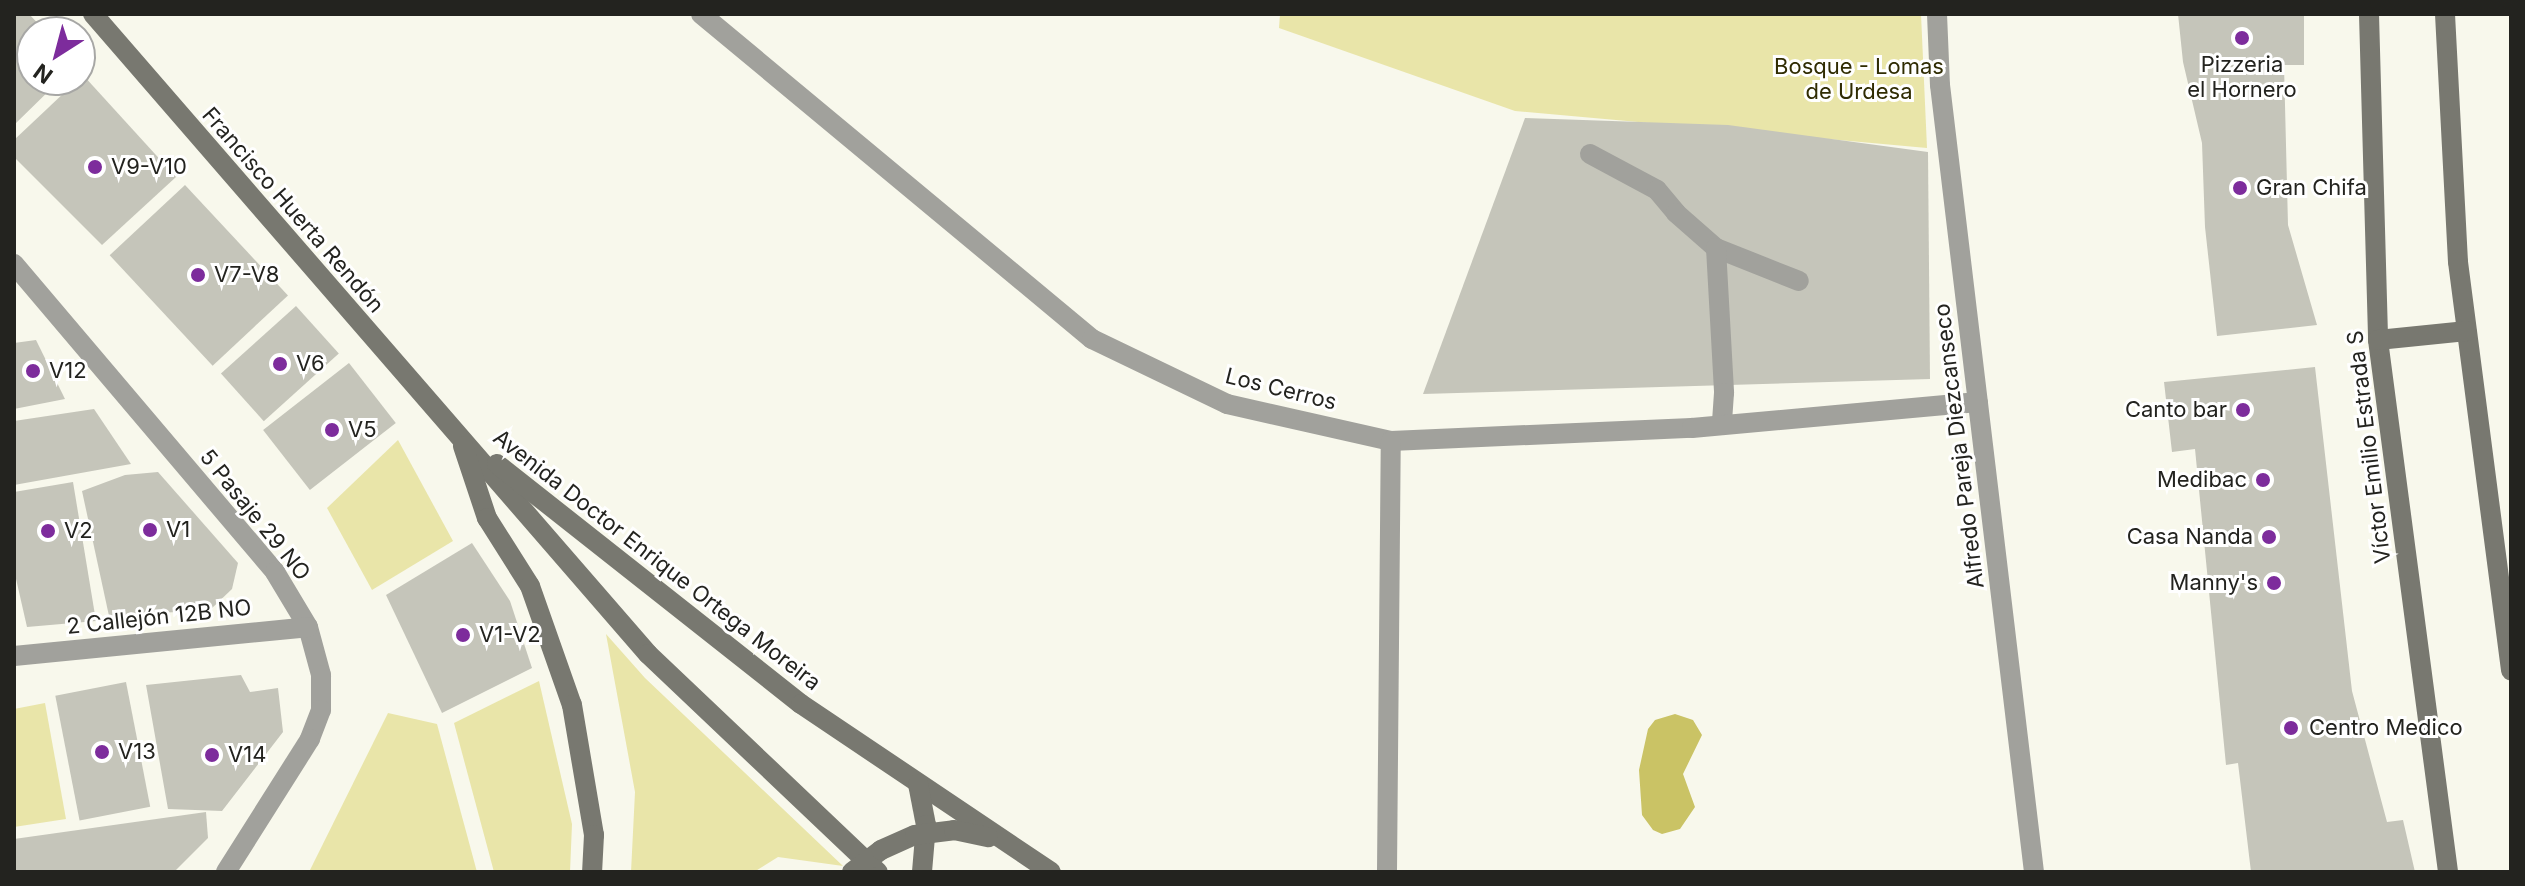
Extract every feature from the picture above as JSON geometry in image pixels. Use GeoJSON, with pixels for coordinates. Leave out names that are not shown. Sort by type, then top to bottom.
{"type":"FeatureCollection","features":[{"type":"Feature","properties":{"kind":"main road","name":"Francisco Huerta Rendón"},"geometry":{"type":"LineString","coordinates":[[93,14],[460,435]]}},
{"type":"Feature","properties":{"kind":"main road","name":"Víctor Emilio Estrada S"},"geometry":{"type":"LineString","coordinates":[[2369,14],[2378,340],[2448,872]]}},
{"type":"Feature","properties":{"kind":"main road"},"geometry":{"type":"LineString","coordinates":[[2445,14],[2458,262],[2511,671]]}},
{"type":"Feature","properties":{"kind":"main road"},"geometry":{"type":"LineString","coordinates":[[2378,340],[2467,331]]}},
{"type":"Feature","properties":{"kind":"main road","name":"Avenida Doctor Enrique Ortega Moreira"},"geometry":{"type":"LineString","coordinates":[[460,435],[801,704],[1051,872]]}},
{"type":"Feature","properties":{"kind":"main road","name":"Avenida Doctor Enrique Ortega Moreira"},"geometry":{"type":"LineString","coordinates":[[460,435],[648,654],[865,868]]}},
{"type":"Feature","properties":{"kind":"main road"},"geometry":{"type":"LineString","coordinates":[[460,435],[487,518],[530,586],[572,705],[594,835],[592,872]]}},
{"type":"Feature","properties":{"kind":"main road"},"geometry":{"type":"LineString","coordinates":[[918,784],[927,832],[922,872]]}},
{"type":"Feature","properties":{"kind":"main road"},"geometry":{"type":"LineString","coordinates":[[865,868],[890,845],[927,832],[964,831],[1017,849]]}},
{"type":"Feature","properties":{"kind":"street","name":"Los Cerros"},"geometry":{"type":"LineString","coordinates":[[701,14],[1092,339],[1227,404],[1391,441],[1722,425],[1978,402]]}},
{"type":"Feature","properties":{"kind":"street","name":"Alfredo Pareja Diezcanseco"},"geometry":{"type":"LineString","coordinates":[[1937,14],[1940,85],[2034,872]]}},
{"type":"Feature","properties":{"kind":"street"},"geometry":{"type":"LineString","coordinates":[[1590,154],[1657,190],[1676,213],[1716,248],[1799,281]]}},
{"type":"Feature","properties":{"kind":"street"},"geometry":{"type":"LineString","coordinates":[[1716,248],[1724,393],[1722,425]]}},
{"type":"Feature","properties":{"kind":"street","name":"5 Pasaje 29 NO"},"geometry":{"type":"LineString","coordinates":[[14,264],[275,572],[308,627],[321,675],[321,710],[310,739],[226,872]]}},
{"type":"Feature","properties":{"kind":"street"},"geometry":{"type":"LineString","coordinates":[[1387,872],[1391,441]]}},
{"type":"Feature","properties":{"kind":"street","name":"2 Callejón 12B NO"},"geometry":{"type":"LineString","coordinates":[[14,656],[308,627]]}},
{"type":"Feature","properties":{"kind":"green space","name":"Bosque - Lomas de Urdesa"},"geometry":{"type":"Polygon","coordinates":[[[1280,14],[1921,14],[1927,148],[1515,111],[1279,28],[1280,14]]]}},
{"type":"Feature","properties":{"kind":"green space"},"geometry":{"type":"Polygon","coordinates":[[[398,440],[453,541],[372,590],[327,508],[398,440]]]}},
{"type":"Feature","properties":{"kind":"green space"},"geometry":{"type":"Polygon","coordinates":[[[606,634],[645,678],[843,866],[778,857],[754,872],[631,872],[635,792],[606,634]]]}},
{"type":"Feature","properties":{"kind":"green space"},"geometry":{"type":"Polygon","coordinates":[[[539,681],[572,824],[570,872],[494,872],[454,723],[539,681]]]}},
{"type":"Feature","properties":{"kind":"green space"},"geometry":{"type":"Polygon","coordinates":[[[45,703],[66,819],[14,827],[14,709],[45,703]]]}},
{"type":"Feature","properties":{"kind":"green space"},"geometry":{"type":"Polygon","coordinates":[[[388,713],[437,724],[477,872],[309,872],[388,713]]]}},
{"type":"Feature","properties":{"kind":"shaded area"},"geometry":{"type":"Polygon","coordinates":[[[1675,714],[1693,720],[1702,735],[1683,774],[1695,807],[1680,829],[1662,834],[1653,830],[1642,815],[1639,770],[1648,729],[1655,720],[1675,714]]]}},
{"type":"Feature","properties":{"kind":"building"},"geometry":{"type":"Polygon","coordinates":[[[14,14],[29,14],[31,16],[16,16],[16,96],[44,96],[14,125],[14,14]]]}},
{"type":"Feature","properties":{"kind":"building"},"geometry":{"type":"Polygon","coordinates":[[[2178,14],[2304,14],[2304,65],[2284,65],[2288,225],[2317,325],[2217,336],[2205,227],[2202,143],[2183,62],[2178,14]]]}},
{"type":"Feature","properties":{"kind":"building","name":"V9-V10"},"geometry":{"type":"Polygon","coordinates":[[[96,89],[176,177],[102,245],[14,157],[14,140],[61,96],[96,96],[96,89]]]}},
{"type":"Feature","properties":{"kind":"building"},"geometry":{"type":"Polygon","coordinates":[[[1525,118],[1728,125],[1928,152],[1930,379],[1423,394],[1525,118]]]}},
{"type":"Feature","properties":{"kind":"building","name":"V7-V8"},"geometry":{"type":"Polygon","coordinates":[[[185,185],[288,295],[213,366],[110,255],[185,185]]]}},
{"type":"Feature","properties":{"kind":"building","name":"V6"},"geometry":{"type":"Polygon","coordinates":[[[296,306],[339,354],[264,421],[221,374],[296,306]]]}},
{"type":"Feature","properties":{"kind":"building","name":"V12"},"geometry":{"type":"Polygon","coordinates":[[[36,340],[65,399],[14,409],[14,343],[36,340]]]}},
{"type":"Feature","properties":{"kind":"building","name":"V5"},"geometry":{"type":"Polygon","coordinates":[[[349,363],[396,423],[310,490],[263,430],[349,363]]]}},
{"type":"Feature","properties":{"kind":"building"},"geometry":{"type":"Polygon","coordinates":[[[2315,367],[2352,691],[2387,822],[2403,820],[2415,872],[2251,872],[2238,763],[2226,765],[2195,449],[2172,452],[2164,382],[2315,367]]]}},
{"type":"Feature","properties":{"kind":"building"},"geometry":{"type":"Polygon","coordinates":[[[94,409],[131,464],[14,485],[14,421],[94,409]]]}},
{"type":"Feature","properties":{"kind":"building","name":"V1"},"geometry":{"type":"Polygon","coordinates":[[[158,472],[238,563],[232,589],[210,610],[109,616],[82,491],[125,475],[158,472]]]}},
{"type":"Feature","properties":{"kind":"building","name":"V2"},"geometry":{"type":"Polygon","coordinates":[[[73,482],[96,621],[27,627],[14,570],[14,492],[73,482]]]}},
{"type":"Feature","properties":{"kind":"building","name":"V1-V2"},"geometry":{"type":"Polygon","coordinates":[[[472,543],[510,601],[532,668],[442,713],[386,595],[472,543]]]}},
{"type":"Feature","properties":{"kind":"building","name":"V14"},"geometry":{"type":"Polygon","coordinates":[[[241,675],[250,692],[278,688],[283,732],[222,811],[168,809],[146,685],[241,675]]]}},
{"type":"Feature","properties":{"kind":"building","name":"V13"},"geometry":{"type":"Polygon","coordinates":[[[126,682],[150,807],[80,820],[55,696],[126,682]]]}},
{"type":"Feature","properties":{"kind":"building"},"geometry":{"type":"Polygon","coordinates":[[[206,812],[208,838],[174,872],[14,872],[14,839],[206,812]]]}},
{"type":"Feature","properties":{"kind":"place","name":"Pizzeria el Hornero"},"geometry":{"type":"Point","coordinates":[2242,38]}},
{"type":"Feature","properties":{"kind":"place","name":"V9-V10"},"geometry":{"type":"Point","coordinates":[95,167]}},
{"type":"Feature","properties":{"kind":"place","name":"Gran Chifa"},"geometry":{"type":"Point","coordinates":[2240,188]}},
{"type":"Feature","properties":{"kind":"place","name":"V7-V8"},"geometry":{"type":"Point","coordinates":[198,275]}},
{"type":"Feature","properties":{"kind":"place","name":"V6"},"geometry":{"type":"Point","coordinates":[280,364]}},
{"type":"Feature","properties":{"kind":"place","name":"V12"},"geometry":{"type":"Point","coordinates":[33,371]}},
{"type":"Feature","properties":{"kind":"place","name":"Canto bar"},"geometry":{"type":"Point","coordinates":[2243,410]}},
{"type":"Feature","properties":{"kind":"place","name":"V5"},"geometry":{"type":"Point","coordinates":[332,430]}},
{"type":"Feature","properties":{"kind":"place","name":"Medibac"},"geometry":{"type":"Point","coordinates":[2263,480]}},
{"type":"Feature","properties":{"kind":"place","name":"V1"},"geometry":{"type":"Point","coordinates":[150,530]}},
{"type":"Feature","properties":{"kind":"place","name":"V2"},"geometry":{"type":"Point","coordinates":[48,531]}},
{"type":"Feature","properties":{"kind":"place","name":"Casa Nanda"},"geometry":{"type":"Point","coordinates":[2269,537]}},
{"type":"Feature","properties":{"kind":"place","name":"Manny's"},"geometry":{"type":"Point","coordinates":[2274,583]}},
{"type":"Feature","properties":{"kind":"place","name":"V1-V2"},"geometry":{"type":"Point","coordinates":[463,635]}},
{"type":"Feature","properties":{"kind":"place","name":"Centro Medico"},"geometry":{"type":"Point","coordinates":[2291,728]}},
{"type":"Feature","properties":{"kind":"place","name":"V13"},"geometry":{"type":"Point","coordinates":[102,752]}},
{"type":"Feature","properties":{"kind":"place","name":"V14"},"geometry":{"type":"Point","coordinates":[212,755]}}]}
